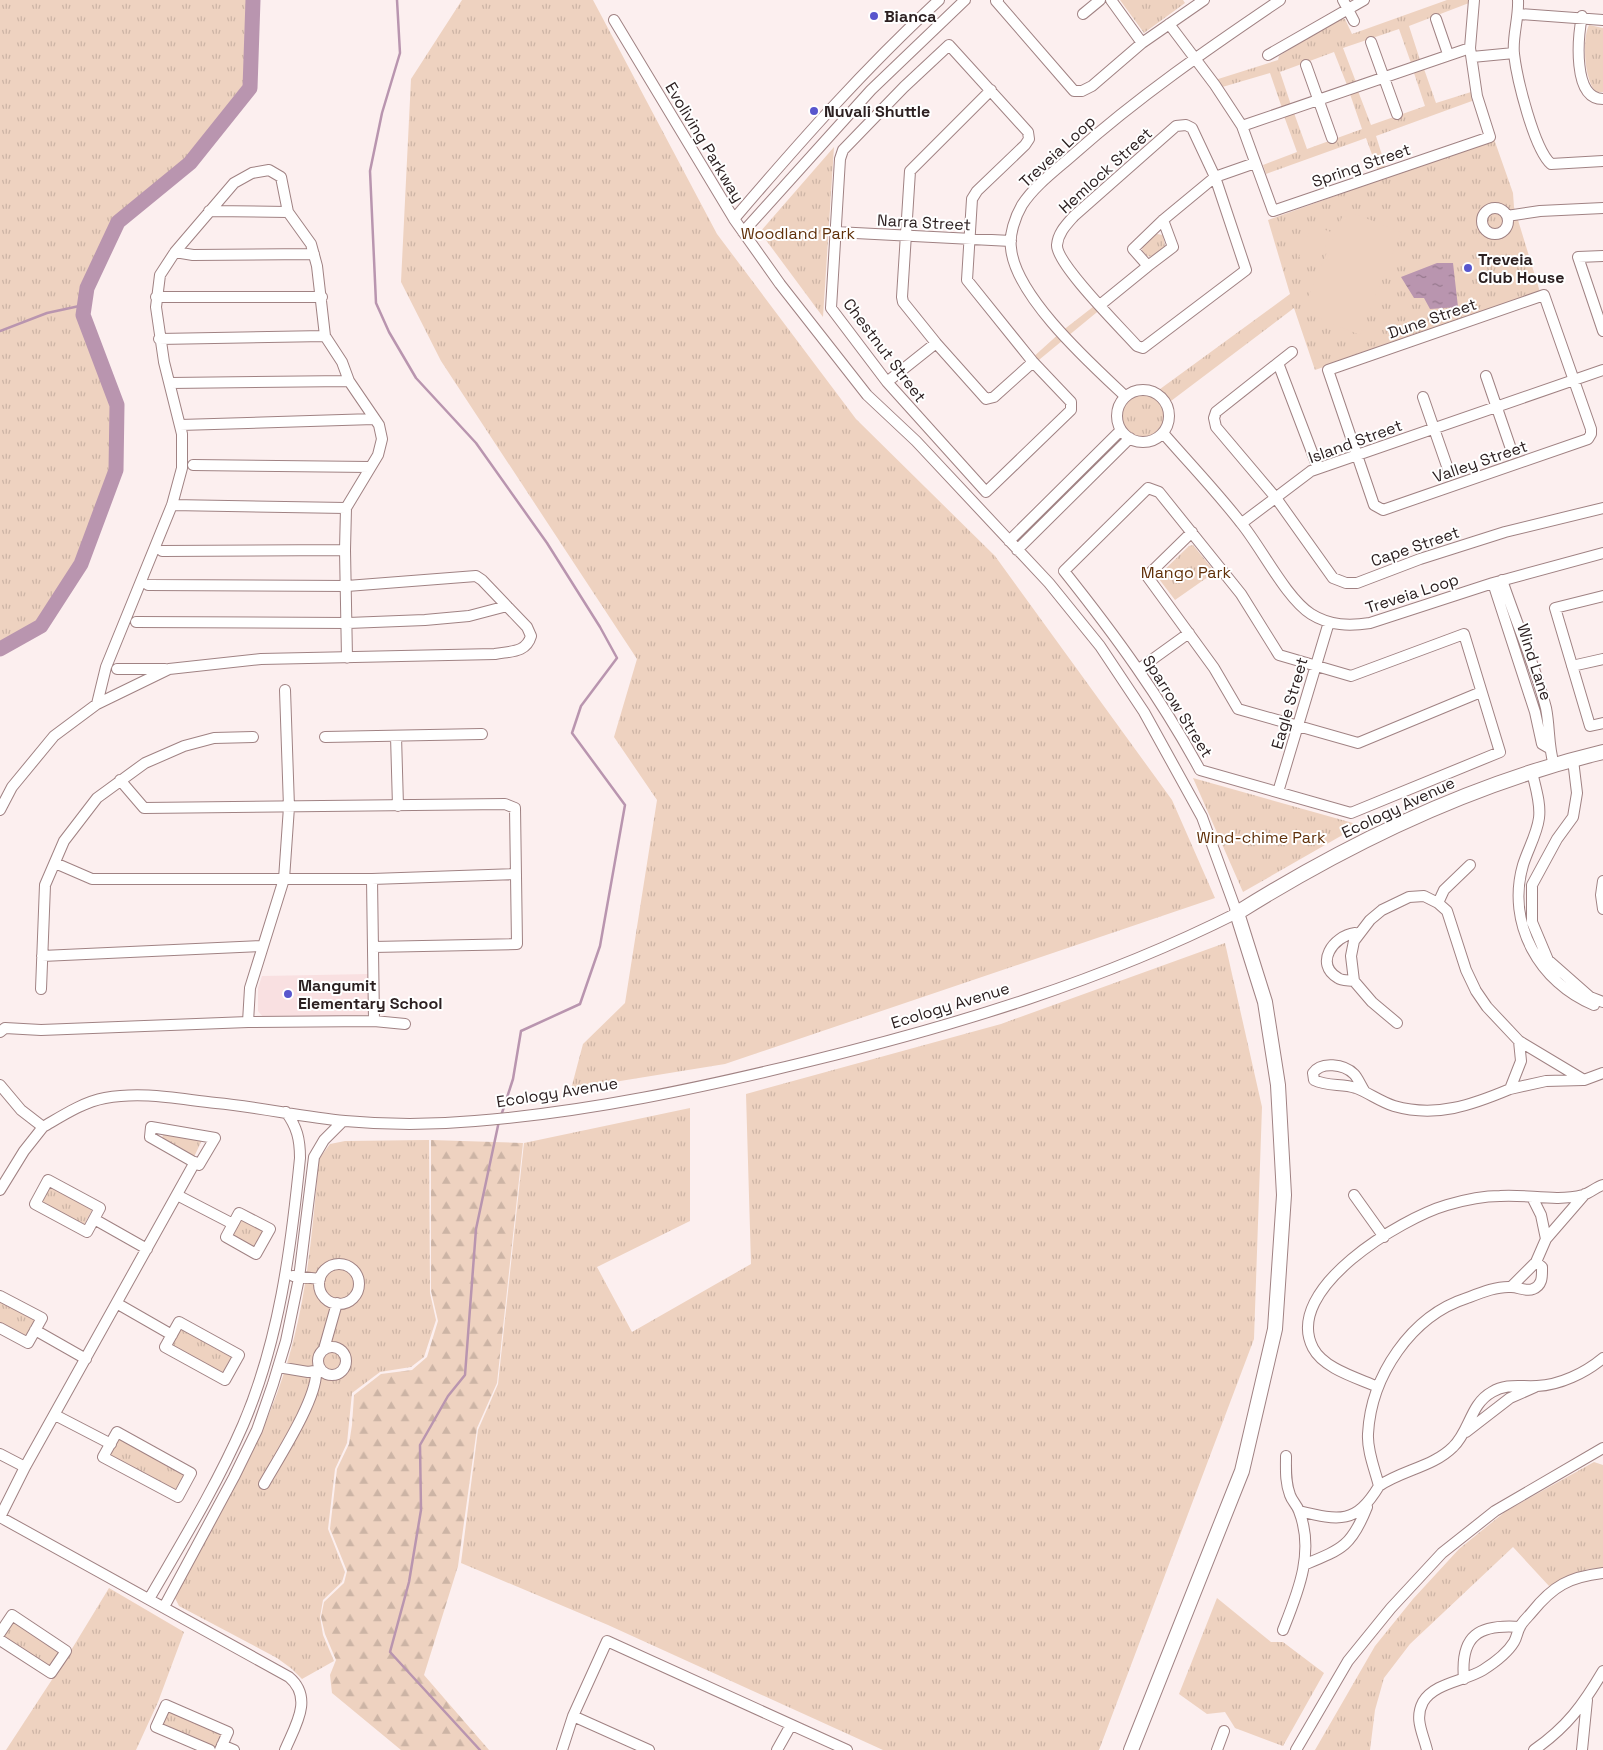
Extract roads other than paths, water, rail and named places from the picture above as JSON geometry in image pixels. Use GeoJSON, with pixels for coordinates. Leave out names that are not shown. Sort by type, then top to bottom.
{"type":"FeatureCollection","features":[{"type":"Feature","properties":{"kind":"street"},"geometry":{"type":"LineString","coordinates":[[734,219],[818,122],[939,0]]}},
{"type":"Feature","properties":{"kind":"street"},"geometry":{"type":"LineString","coordinates":[[743,232],[871,90],[965,0]]}},
{"type":"Feature","properties":{"kind":"street"},"geometry":{"type":"LineString","coordinates":[[998,0],[996,1],[1074,91],[1082,91],[1092,86],[1142,43],[1197,2]]}},
{"type":"Feature","properties":{"kind":"street"},"geometry":{"type":"LineString","coordinates":[[1083,14],[1100,0]]}},
{"type":"Feature","properties":{"kind":"street"},"geometry":{"type":"LineString","coordinates":[[1111,0],[1142,43]]}},
{"type":"Feature","properties":{"kind":"street","name":"Treveia Loop"},"geometry":{"type":"LineString","coordinates":[[1125,396],[1085,358],[1029,293],[1016,270],[1011,241],[1012,229],[1022,205],[1038,186],[1103,129],[1195,58],[1280,0]]}},
{"type":"Feature","properties":{"kind":"street"},"geometry":{"type":"LineString","coordinates":[[1268,55],[1346,4],[1364,0]]}},
{"type":"Feature","properties":{"kind":"street","name":"Spring Street"},"geometry":{"type":"LineString","coordinates":[[1169,24],[1215,85],[1242,126],[1272,211],[1490,137],[1477,96],[1471,52],[1474,0]]}},
{"type":"Feature","properties":{"kind":"street"},"geometry":{"type":"LineString","coordinates":[[1518,0],[1519,14],[1514,53],[1520,83],[1537,144],[1544,158],[1551,164],[1603,161]]}},
{"type":"Feature","properties":{"kind":"street"},"geometry":{"type":"LineString","coordinates":[[1346,4],[1354,21]]}},
{"type":"Feature","properties":{"kind":"street"},"geometry":{"type":"LineString","coordinates":[[1519,14],[1582,16],[1603,20]]}},
{"type":"Feature","properties":{"kind":"street"},"geometry":{"type":"LineString","coordinates":[[1582,16],[1579,62],[1583,81],[1587,92],[1592,97],[1603,99]]}},
{"type":"Feature","properties":{"kind":"street"},"geometry":{"type":"LineString","coordinates":[[1436,19],[1448,54]]}},
{"type":"Feature","properties":{"kind":"street","name":"Evoliving Parkway"},"geometry":{"type":"LineString","coordinates":[[614,20],[734,219],[780,284],[867,395],[916,442],[1049,583],[1100,646],[1144,712],[1202,817],[1237,913]]}},
{"type":"Feature","properties":{"kind":"street"},"geometry":{"type":"LineString","coordinates":[[1371,42],[1397,114]]}},
{"type":"Feature","properties":{"kind":"street","name":"Chestnut Street"},"geometry":{"type":"LineString","coordinates":[[949,45],[1028,132],[1029,139],[977,191],[972,199],[967,280],[1033,362],[1071,402],[1071,410],[986,492],[887,382],[830,308],[836,232],[840,159],[843,150],[904,87],[949,45]]}},
{"type":"Feature","properties":{"kind":"street"},"geometry":{"type":"LineString","coordinates":[[1242,126],[1384,78],[1448,54],[1471,52],[1514,53]]}},
{"type":"Feature","properties":{"kind":"street"},"geometry":{"type":"LineString","coordinates":[[1306,65],[1332,138]]}},
{"type":"Feature","properties":{"kind":"street"},"geometry":{"type":"LineString","coordinates":[[991,90],[910,171],[903,302],[936,343],[986,399],[994,397],[1033,362]]}},
{"type":"Feature","properties":{"kind":"street","name":"Hemlock Street"},"geometry":{"type":"LineString","coordinates":[[1186,124],[1192,128],[1215,177],[1246,270],[1143,348],[1137,346],[1063,265],[1057,246],[1061,230],[1074,216],[1176,126],[1186,124]]}},
{"type":"Feature","properties":{"kind":"street"},"geometry":{"type":"LineString","coordinates":[[1148,266],[1133,249],[1163,220],[1215,177],[1255,163]]}},
{"type":"Feature","properties":{"kind":"street"},"geometry":{"type":"LineString","coordinates":[[97,704],[106,666],[172,504],[182,468],[180,425],[160,339],[156,297],[160,275],[176,252],[234,183],[252,173],[269,170],[277,172],[281,177],[288,212],[311,244],[322,297],[325,336],[342,362],[348,381],[379,425],[382,439],[378,455],[346,508],[347,658]]}},
{"type":"Feature","properties":{"kind":"street"},"geometry":{"type":"LineString","coordinates":[[1603,208],[1540,211],[1507,219],[1603,213]]}},
{"type":"Feature","properties":{"kind":"street"},"geometry":{"type":"LineString","coordinates":[[209,211],[288,212]]}},
{"type":"Feature","properties":{"kind":"street"},"geometry":{"type":"LineString","coordinates":[[1100,305],[1173,247],[1163,220]]}},
{"type":"Feature","properties":{"kind":"street","name":"Narra Street"},"geometry":{"type":"LineString","coordinates":[[836,232],[1011,241]]}},
{"type":"Feature","properties":{"kind":"street"},"geometry":{"type":"LineString","coordinates":[[176,252],[200,255],[314,254]]}},
{"type":"Feature","properties":{"kind":"street"},"geometry":{"type":"LineString","coordinates":[[1603,256],[1578,257],[1603,331]]}},
{"type":"Feature","properties":{"kind":"street","name":"Dune Street"},"geometry":{"type":"LineString","coordinates":[[1357,454],[1328,370],[1544,295],[1574,380]]}},
{"type":"Feature","properties":{"kind":"street"},"geometry":{"type":"LineString","coordinates":[[156,297],[322,297]]}},
{"type":"Feature","properties":{"kind":"street"},"geometry":{"type":"LineString","coordinates":[[160,339],[325,336]]}},
{"type":"Feature","properties":{"kind":"street"},"geometry":{"type":"LineString","coordinates":[[887,382],[936,343]]}},
{"type":"Feature","properties":{"kind":"street"},"geometry":{"type":"LineString","coordinates":[[1292,352],[1278,363],[1318,468]]}},
{"type":"Feature","properties":{"kind":"street","name":"Cape Street"},"geometry":{"type":"LineString","coordinates":[[1278,363],[1216,412],[1214,418],[1216,427],[1276,498],[1332,578],[1346,583],[1357,582],[1420,559],[1505,532],[1603,508]]}},
{"type":"Feature","properties":{"kind":"street","name":"Island Street"},"geometry":{"type":"LineString","coordinates":[[1242,523],[1318,468],[1603,370]]}},
{"type":"Feature","properties":{"kind":"street"},"geometry":{"type":"LineString","coordinates":[[1486,376],[1510,446]]}},
{"type":"Feature","properties":{"kind":"street","name":"Valley Street"},"geometry":{"type":"LineString","coordinates":[[1357,454],[1374,505],[1383,510],[1411,501],[1588,439],[1592,434],[1591,429],[1574,380]]}},
{"type":"Feature","properties":{"kind":"street"},"geometry":{"type":"LineString","coordinates":[[170,383],[348,381]]}},
{"type":"Feature","properties":{"kind":"street"},"geometry":{"type":"LineString","coordinates":[[1140,390],[1156,392],[1162,397],[1169,411],[1167,427],[1162,434],[1147,442],[1130,438],[1121,430],[1117,413],[1125,396],[1140,390]]}},
{"type":"Feature","properties":{"kind":"street"},"geometry":{"type":"LineString","coordinates":[[1423,397],[1448,469]]}},
{"type":"Feature","properties":{"kind":"street"},"geometry":{"type":"LineString","coordinates":[[180,425],[374,419]]}},
{"type":"Feature","properties":{"kind":"street"},"geometry":{"type":"LineString","coordinates":[[1009,541],[1121,430]]}},
{"type":"Feature","properties":{"kind":"street","name":"Treveia Loop"},"geometry":{"type":"LineString","coordinates":[[1162,434],[1242,523],[1291,593],[1310,614],[1329,622],[1349,626],[1370,623],[1497,581],[1603,553]]}},
{"type":"Feature","properties":{"kind":"street"},"geometry":{"type":"LineString","coordinates":[[1017,550],[1130,438]]}},
{"type":"Feature","properties":{"kind":"street"},"geometry":{"type":"LineString","coordinates":[[193,465],[370,467]]}},
{"type":"Feature","properties":{"kind":"street"},"geometry":{"type":"LineString","coordinates":[[1073,478],[1082,485]]}},
{"type":"Feature","properties":{"kind":"street","name":"Sparrow Street"},"geometry":{"type":"LineString","coordinates":[[1148,488],[1159,492],[1192,532],[1241,594],[1279,655],[1351,676],[1464,634],[1500,752],[1351,813],[1200,770],[1171,717],[1139,670],[1064,571],[1148,488]]}},
{"type":"Feature","properties":{"kind":"street"},"geometry":{"type":"LineString","coordinates":[[172,504],[346,508]]}},
{"type":"Feature","properties":{"kind":"street"},"geometry":{"type":"LineString","coordinates":[[1192,532],[1147,576],[1214,668],[1238,709],[1358,743],[1481,692]]}},
{"type":"Feature","properties":{"kind":"street"},"geometry":{"type":"LineString","coordinates":[[162,551],[345,550]]}},
{"type":"Feature","properties":{"kind":"street"},"geometry":{"type":"LineString","coordinates":[[117,669],[169,669],[261,659],[495,654],[523,650],[528,645],[531,636],[527,627],[476,576],[347,586],[148,586]]}},
{"type":"Feature","properties":{"kind":"street","name":"Wind Lane"},"geometry":{"type":"LineString","coordinates":[[1497,581],[1546,708],[1551,742],[1549,748],[1554,765]]}},
{"type":"Feature","properties":{"kind":"street"},"geometry":{"type":"LineString","coordinates":[[1603,596],[1555,608],[1590,726],[1603,723]]}},
{"type":"Feature","properties":{"kind":"street"},"geometry":{"type":"LineString","coordinates":[[136,622],[348,623],[469,616],[507,606]]}},
{"type":"Feature","properties":{"kind":"street","name":"Eagle Street"},"geometry":{"type":"LineString","coordinates":[[1278,792],[1329,622]]}},
{"type":"Feature","properties":{"kind":"street"},"geometry":{"type":"LineString","coordinates":[[1139,670],[1189,633]]}},
{"type":"Feature","properties":{"kind":"street"},"geometry":{"type":"LineString","coordinates":[[1572,666],[1603,659]]}},
{"type":"Feature","properties":{"kind":"street"},"geometry":{"type":"LineString","coordinates":[[0,810],[12,787],[54,736],[97,704],[169,669]]}},
{"type":"Feature","properties":{"kind":"street"},"geometry":{"type":"LineString","coordinates":[[248,1022],[250,988],[284,879],[290,807],[285,690]]}},
{"type":"Feature","properties":{"kind":"street"},"geometry":{"type":"LineString","coordinates":[[325,737],[482,734]]}},
{"type":"Feature","properties":{"kind":"street"},"geometry":{"type":"LineString","coordinates":[[396,736],[398,806]]}},
{"type":"Feature","properties":{"kind":"street"},"geometry":{"type":"LineString","coordinates":[[41,989],[46,885],[64,841],[80,818],[97,798],[145,763],[184,746],[214,738],[253,737]]}},
{"type":"Feature","properties":{"kind":"street","name":"Ecology Avenue"},"geometry":{"type":"LineString","coordinates":[[43,1127],[70,1111],[100,1099],[134,1094],[262,1108],[343,1121],[419,1125],[520,1117],[708,1086],[975,1018],[1137,959],[1187,938],[1237,913],[1290,880],[1348,850],[1473,791],[1554,765],[1603,752]]}},
{"type":"Feature","properties":{"kind":"street"},"geometry":{"type":"LineString","coordinates":[[1572,760],[1577,793],[1573,817],[1557,839],[1532,886],[1532,922],[1548,960],[1590,997],[1603,1002]]}},
{"type":"Feature","properties":{"kind":"street"},"geometry":{"type":"LineString","coordinates":[[1532,772],[1539,817],[1532,844],[1523,865],[1520,888],[1519,904],[1525,934],[1540,964],[1551,978],[1572,994],[1603,1008]]}},
{"type":"Feature","properties":{"kind":"street"},"geometry":{"type":"LineString","coordinates":[[120,780],[144,808],[505,804],[515,808],[517,944],[373,947]]}},
{"type":"Feature","properties":{"kind":"street"},"geometry":{"type":"LineString","coordinates":[[55,863],[92,879],[372,879],[516,874]]}},
{"type":"Feature","properties":{"kind":"street"},"geometry":{"type":"LineString","coordinates":[[1438,903],[1444,890],[1470,865]]}},
{"type":"Feature","properties":{"kind":"street"},"geometry":{"type":"LineString","coordinates":[[372,879],[374,1021]]}},
{"type":"Feature","properties":{"kind":"street"},"geometry":{"type":"LineString","coordinates":[[1603,881],[1601,895],[1603,909]]}},
{"type":"Feature","properties":{"kind":"street"},"geometry":{"type":"LineString","coordinates":[[1397,1022],[1372,1002],[1354,981],[1351,956],[1357,935],[1382,910],[1409,897],[1424,896],[1438,903],[1447,911],[1466,970],[1476,991],[1487,1007],[1519,1041],[1584,1080]]}},
{"type":"Feature","properties":{"kind":"street"},"geometry":{"type":"LineString","coordinates":[[1131,1750],[1242,1472],[1275,1329],[1284,1195],[1278,1085],[1265,1002],[1237,913]]}},
{"type":"Feature","properties":{"kind":"street"},"geometry":{"type":"LineString","coordinates":[[1354,981],[1339,979],[1331,972],[1328,964],[1328,954],[1337,939],[1345,934],[1355,933],[1357,935]]}},
{"type":"Feature","properties":{"kind":"street"},"geometry":{"type":"LineString","coordinates":[[42,956],[262,946]]}},
{"type":"Feature","properties":{"kind":"street"},"geometry":{"type":"LineString","coordinates":[[0,1032],[5,1028],[41,1030],[248,1022],[374,1021],[405,1024]]}},
{"type":"Feature","properties":{"kind":"street"},"geometry":{"type":"LineString","coordinates":[[1510,1089],[1521,1061],[1519,1041]]}},
{"type":"Feature","properties":{"kind":"street"},"geometry":{"type":"LineString","coordinates":[[1365,1092],[1354,1074],[1346,1068],[1324,1065],[1316,1068],[1313,1073],[1314,1080],[1322,1084],[1353,1087],[1393,1106],[1434,1112],[1457,1109],[1510,1089],[1546,1081],[1584,1080],[1603,1073]]}},
{"type":"Feature","properties":{"kind":"street"},"geometry":{"type":"LineString","coordinates":[[0,1085],[21,1110],[43,1127],[24,1151],[0,1190]]}},
{"type":"Feature","properties":{"kind":"street"},"geometry":{"type":"LineString","coordinates":[[149,1599],[222,1470],[244,1424],[272,1337],[286,1274],[298,1182],[300,1140],[295,1125],[286,1112]]}},
{"type":"Feature","properties":{"kind":"street"},"geometry":{"type":"LineString","coordinates":[[164,1607],[257,1430],[278,1367],[299,1278],[314,1157],[324,1140],[343,1121]]}},
{"type":"Feature","properties":{"kind":"street"},"geometry":{"type":"LineString","coordinates":[[151,1127],[215,1138],[200,1165],[195,1162],[150,1137],[151,1127]]}},
{"type":"Feature","properties":{"kind":"street"},"geometry":{"type":"LineString","coordinates":[[195,1162],[118,1304],[25,1467],[0,1517],[296,1682],[303,1700],[301,1713],[285,1750]]}},
{"type":"Feature","properties":{"kind":"street"},"geometry":{"type":"LineString","coordinates":[[48,1180],[100,1208],[94,1219],[87,1232],[35,1204],[48,1180]]}},
{"type":"Feature","properties":{"kind":"street"},"geometry":{"type":"LineString","coordinates":[[298,1182],[311,1182]]}},
{"type":"Feature","properties":{"kind":"street"},"geometry":{"type":"LineString","coordinates":[[1378,1386],[1341,1370],[1319,1356],[1313,1348],[1308,1325],[1311,1308],[1317,1296],[1345,1265],[1384,1236],[1423,1214],[1447,1205],[1500,1195],[1556,1199],[1585,1194],[1603,1185]]}},
{"type":"Feature","properties":{"kind":"street"},"geometry":{"type":"LineString","coordinates":[[1511,1287],[1536,1262],[1546,1239],[1585,1194]]}},
{"type":"Feature","properties":{"kind":"street"},"geometry":{"type":"LineString","coordinates":[[177,1195],[233,1224]]}},
{"type":"Feature","properties":{"kind":"street"},"geometry":{"type":"LineString","coordinates":[[1354,1195],[1384,1236]]}},
{"type":"Feature","properties":{"kind":"street"},"geometry":{"type":"LineString","coordinates":[[1532,1197],[1541,1216],[1546,1239]]}},
{"type":"Feature","properties":{"kind":"street"},"geometry":{"type":"LineString","coordinates":[[94,1219],[147,1249]]}},
{"type":"Feature","properties":{"kind":"street"},"geometry":{"type":"LineString","coordinates":[[294,1219],[306,1221]]}},
{"type":"Feature","properties":{"kind":"street"},"geometry":{"type":"LineString","coordinates":[[1379,1486],[1368,1436],[1378,1386],[1399,1348],[1417,1328],[1441,1310],[1464,1298],[1511,1287],[1531,1290],[1538,1286],[1543,1279],[1542,1267],[1536,1262]]}},
{"type":"Feature","properties":{"kind":"street"},"geometry":{"type":"LineString","coordinates":[[336,1264],[348,1266],[357,1275],[359,1286],[357,1292],[349,1301],[337,1303],[323,1295],[320,1279],[326,1269],[336,1264]]}},
{"type":"Feature","properties":{"kind":"street"},"geometry":{"type":"LineString","coordinates":[[286,1274],[299,1278],[320,1279]]}},
{"type":"Feature","properties":{"kind":"street"},"geometry":{"type":"LineString","coordinates":[[0,1296],[42,1318],[28,1343],[0,1328]]}},
{"type":"Feature","properties":{"kind":"street"},"geometry":{"type":"LineString","coordinates":[[264,1484],[304,1410],[316,1379],[318,1357],[324,1349],[337,1303]]}},
{"type":"Feature","properties":{"kind":"street"},"geometry":{"type":"LineString","coordinates":[[118,1304],[172,1335]]}},
{"type":"Feature","properties":{"kind":"street"},"geometry":{"type":"LineString","coordinates":[[179,1322],[239,1355],[226,1380],[165,1347],[172,1335],[179,1322]]}},
{"type":"Feature","properties":{"kind":"street"},"geometry":{"type":"LineString","coordinates":[[35,1330],[86,1359]]}},
{"type":"Feature","properties":{"kind":"street"},"geometry":{"type":"LineString","coordinates":[[278,1367],[293,1371],[318,1370],[327,1374],[337,1374],[344,1369],[347,1360],[344,1352],[336,1347],[324,1349]]}},
{"type":"Feature","properties":{"kind":"street"},"geometry":{"type":"LineString","coordinates":[[1466,1432],[1473,1411],[1490,1392],[1501,1387],[1516,1385],[1537,1386],[1554,1384],[1575,1376],[1603,1358]]}},
{"type":"Feature","properties":{"kind":"street"},"geometry":{"type":"LineString","coordinates":[[1306,1564],[1343,1547],[1358,1529],[1368,1504],[1379,1486],[1392,1476],[1443,1456],[1466,1432],[1510,1398],[1537,1386]]}},
{"type":"Feature","properties":{"kind":"street"},"geometry":{"type":"LineString","coordinates":[[56,1415],[110,1444]]}},
{"type":"Feature","properties":{"kind":"street"},"geometry":{"type":"LineString","coordinates":[[117,1432],[191,1473],[178,1497],[103,1457],[110,1444],[117,1432]]}},
{"type":"Feature","properties":{"kind":"street"},"geometry":{"type":"LineString","coordinates":[[1298,1749],[1348,1661],[1391,1608],[1442,1553],[1496,1511],[1603,1448]]}},
{"type":"Feature","properties":{"kind":"street"},"geometry":{"type":"LineString","coordinates":[[0,1454],[25,1467]]}},
{"type":"Feature","properties":{"kind":"street"},"geometry":{"type":"LineString","coordinates":[[1283,1630],[1301,1585],[1306,1564],[1304,1537],[1299,1512],[1290,1496],[1286,1481],[1286,1456]]}},
{"type":"Feature","properties":{"kind":"street"},"geometry":{"type":"LineString","coordinates":[[1299,1512],[1333,1517],[1352,1516],[1368,1504]]}},
{"type":"Feature","properties":{"kind":"street"},"geometry":{"type":"LineString","coordinates":[[1427,1750],[1419,1720],[1424,1700],[1434,1690],[1464,1679],[1492,1664],[1516,1640],[1520,1627],[1545,1596],[1557,1586],[1586,1575],[1603,1573]]}},
{"type":"Feature","properties":{"kind":"street"},"geometry":{"type":"LineString","coordinates":[[0,1640],[51,1673],[66,1650],[12,1615],[1,1627]]}},
{"type":"Feature","properties":{"kind":"street"},"geometry":{"type":"LineString","coordinates":[[1464,1679],[1464,1651],[1475,1636],[1497,1626],[1520,1627]]}},
{"type":"Feature","properties":{"kind":"street"},"geometry":{"type":"LineString","coordinates":[[562,1750],[573,1716],[607,1641],[847,1750]]}},
{"type":"Feature","properties":{"kind":"street"},"geometry":{"type":"LineString","coordinates":[[1534,1750],[1554,1735],[1587,1700],[1603,1671]]}},
{"type":"Feature","properties":{"kind":"street"},"geometry":{"type":"LineString","coordinates":[[1582,1750],[1587,1700]]}},
{"type":"Feature","properties":{"kind":"street"},"geometry":{"type":"LineString","coordinates":[[210,1750],[156,1727],[166,1705],[228,1732],[221,1748],[234,1750]]}},
{"type":"Feature","properties":{"kind":"street"},"geometry":{"type":"LineString","coordinates":[[573,1716],[649,1750]]}},
{"type":"Feature","properties":{"kind":"street"},"geometry":{"type":"LineString","coordinates":[[777,1750],[791,1725]]}},
{"type":"Feature","properties":{"kind":"street"},"geometry":{"type":"LineString","coordinates":[[1216,1750],[1224,1730]]}},
{"type":"Feature","properties":{"kind":"street"},"geometry":{"type":"LineString","coordinates":[[1534,1750],[1542,1750]]}},
{"type":"Feature","properties":{"kind":"water"},"geometry":{"type":"Polygon","coordinates":[[[1437,263],[1453,263],[1458,307],[1430,309],[1424,298],[1414,298],[1401,277],[1437,263]]]}},
{"type":"Feature","properties":{"kind":"waterway"},"geometry":{"type":"LineString","coordinates":[[0,649],[41,626],[81,564],[116,470],[117,405],[83,315],[87,288],[118,222],[190,163],[250,88],[253,0]]}},
{"type":"Feature","properties":{"kind":"waterway"},"geometry":{"type":"LineString","coordinates":[[397,0],[400,53],[382,113],[370,171],[376,303],[389,332],[416,378],[476,443],[547,543],[600,627],[617,658],[581,706],[572,733],[625,805],[600,946],[580,1004],[521,1031],[513,1079],[501,1116]]}},
{"type":"Feature","properties":{"kind":"waterway"},"geometry":{"type":"LineString","coordinates":[[0,331],[47,313],[84,305]]}},
{"type":"Feature","properties":{"kind":"waterway"},"geometry":{"type":"LineString","coordinates":[[480,1750],[390,1652],[409,1582],[421,1510],[420,1445],[448,1396],[465,1375],[476,1229],[499,1121]]}},
{"type":"Feature","properties":{"kind":"place","name":"Bianca"},"geometry":{"type":"Point","coordinates":[874,16]}},
{"type":"Feature","properties":{"kind":"place","name":"Nuvali Shuttle"},"geometry":{"type":"Point","coordinates":[814,111]}},
{"type":"Feature","properties":{"kind":"place","name":"Treveia Club House"},"geometry":{"type":"Point","coordinates":[1468,268]}},
{"type":"Feature","properties":{"kind":"place","name":"Mangumit Elementary School"},"geometry":{"type":"Point","coordinates":[288,994]}},
{"type":"Feature","properties":{"kind":"park label","name":"Woodland Park"},"geometry":{"type":"Point","coordinates":[798,233]}},
{"type":"Feature","properties":{"kind":"park label","name":"Mango Park"},"geometry":{"type":"Point","coordinates":[1186,572]}},
{"type":"Feature","properties":{"kind":"park label","name":"Wind-chime Park"},"geometry":{"type":"Point","coordinates":[1261,837]}}]}
